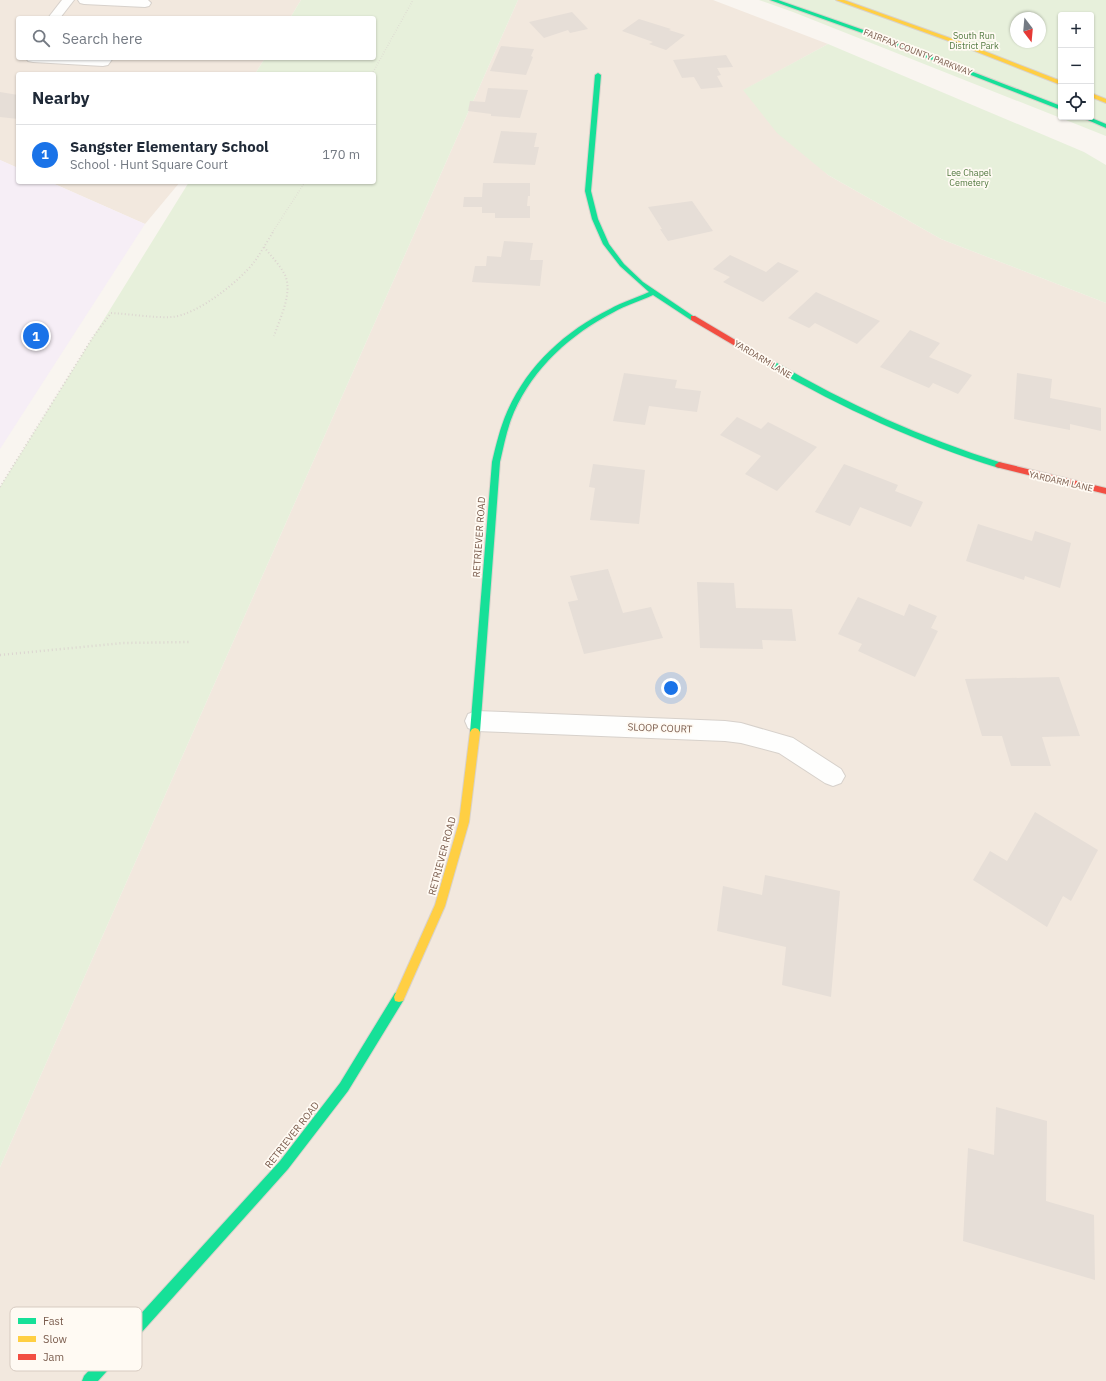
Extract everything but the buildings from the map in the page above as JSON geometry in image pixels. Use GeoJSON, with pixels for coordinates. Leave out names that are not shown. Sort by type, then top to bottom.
{"type":"FeatureCollection","features":[{"type":"Feature","properties":{"kind":"main road","name":"FAIRFAX COUNTY PARKWAY"},"geometry":{"type":"LineString","coordinates":[[773,0],[870,34],[1058,107]]}},
{"type":"Feature","properties":{"kind":"main road"},"geometry":{"type":"LineString","coordinates":[[838,0],[959,43],[1058,82]]}},
{"type":"Feature","properties":{"kind":"main road","name":"YARDARM LANE"},"geometry":{"type":"LineString","coordinates":[[598,75],[588,191],[590,209],[602,239],[618,260],[652,293],[794,378],[856,411],[907,434],[979,460],[1054,480],[1106,491]]}},
{"type":"Feature","properties":{"kind":"main road"},"geometry":{"type":"LineString","coordinates":[[1094,92],[1106,95]]}},
{"type":"Feature","properties":{"kind":"main road"},"geometry":{"type":"LineString","coordinates":[[1094,96],[1106,101]]}},
{"type":"Feature","properties":{"kind":"main road"},"geometry":{"type":"LineString","coordinates":[[1091,120],[1106,126]]}},
{"type":"Feature","properties":{"kind":"main road","name":"RETRIEVER ROAD"},"geometry":{"type":"LineString","coordinates":[[142,1322],[284,1165],[344,1087],[400,995],[440,906],[464,822],[476,721],[496,462],[504,425],[526,382],[541,363],[562,343],[582,328],[608,312],[652,293]]}},
{"type":"Feature","properties":{"kind":"main road","name":"RETRIEVER ROAD"},"geometry":{"type":"LineString","coordinates":[[89,1381],[98,1371]]}},
{"type":"Feature","properties":{"kind":"street"},"geometry":{"type":"LineString","coordinates":[[56,16],[68,0]]}},
{"type":"Feature","properties":{"kind":"street"},"geometry":{"type":"LineString","coordinates":[[84,0],[144,6]]}},
{"type":"Feature","properties":{"kind":"street"},"geometry":{"type":"LineString","coordinates":[[68,60],[103,62],[104,60]]}},
{"type":"Feature","properties":{"kind":"street","name":"SLOOP COURT"},"geometry":{"type":"LineString","coordinates":[[476,721],[730,732],[785,745],[833,776]]}},
{"type":"Feature","properties":{"kind":"path"},"geometry":{"type":"LineString","coordinates":[[373,72],[412,0]]}},
{"type":"Feature","properties":{"kind":"path"},"geometry":{"type":"LineString","coordinates":[[0,488],[93,337],[111,313],[172,317],[188,314],[201,307],[245,272],[264,247],[304,184]]}},
{"type":"Feature","properties":{"kind":"path"},"geometry":{"type":"LineString","coordinates":[[264,247],[280,269],[287,282],[285,297],[274,336]]}},
{"type":"Feature","properties":{"kind":"path"},"geometry":{"type":"LineString","coordinates":[[0,656],[123,643],[191,642]]}},
{"type":"Feature","properties":{"kind":"shaded area"},"geometry":{"type":"Polygon","coordinates":[[[0,0],[301,0],[291,16],[16,16],[16,60],[264,60],[256,72],[16,72],[16,167],[0,160],[0,0]]]}},
{"type":"Feature","properties":{"kind":"shaded area"},"geometry":{"type":"Polygon","coordinates":[[[518,0],[713,0],[828,44],[744,90],[828,175],[941,239],[1106,303],[1106,1381],[0,1381],[0,1167],[518,0]]]}},
{"type":"Feature","properties":{"kind":"shaded area"},"geometry":{"type":"Polygon","coordinates":[[[0,160],[16,167],[16,184],[55,184],[145,224],[0,449],[0,160]]]}},
{"type":"Feature","properties":{"kind":"shaded area"},"geometry":{"type":"Polygon","coordinates":[[[55,184],[178,184],[145,224],[55,184]]]}},
{"type":"Feature","properties":{"kind":"green space"},"geometry":{"type":"Polygon","coordinates":[[[301,0],[518,0],[0,1167],[0,487],[188,184],[376,184],[376,72],[256,72],[264,60],[376,60],[376,16],[291,16],[301,0]]]}},
{"type":"Feature","properties":{"kind":"green space","name":"South Run District Park"},"geometry":{"type":"Polygon","coordinates":[[[759,0],[1106,0],[1106,136],[1066,120],[1094,120],[1094,12],[1058,12],[1058,117],[793,12],[759,0]]]}},
{"type":"Feature","properties":{"kind":"green space","name":"Lee Chapel Cemetery"},"geometry":{"type":"Polygon","coordinates":[[[828,44],[1084,152],[1106,165],[1106,303],[941,239],[828,175],[777,133],[743,90],[828,44]]]}},
{"type":"Feature","properties":{"kind":"traffic: fast"},"geometry":{"type":"LineString","coordinates":[[773,0],[870,34],[1058,107]]}},
{"type":"Feature","properties":{"kind":"traffic: fast"},"geometry":{"type":"LineString","coordinates":[[598,75],[588,191],[595,219],[606,244],[622,265],[641,283],[693,318]]}},
{"type":"Feature","properties":{"kind":"traffic: fast"},"geometry":{"type":"LineString","coordinates":[[1091,120],[1106,126]]}},
{"type":"Feature","properties":{"kind":"traffic: fast"},"geometry":{"type":"LineString","coordinates":[[475,732],[496,462],[502,436],[510,413],[521,391],[534,371],[550,354],[589,323],[612,310],[652,293]]}},
{"type":"Feature","properties":{"kind":"traffic: fast"},"geometry":{"type":"LineString","coordinates":[[772,364],[827,395],[882,422],[969,456],[999,465]]}},
{"type":"Feature","properties":{"kind":"traffic: fast"},"geometry":{"type":"LineString","coordinates":[[142,1322],[284,1165],[344,1087],[399,997]]}},
{"type":"Feature","properties":{"kind":"traffic: fast"},"geometry":{"type":"LineString","coordinates":[[89,1381],[98,1371]]}},
{"type":"Feature","properties":{"kind":"traffic: slow"},"geometry":{"type":"LineString","coordinates":[[839,0],[959,43],[1058,82]]}},
{"type":"Feature","properties":{"kind":"traffic: slow"},"geometry":{"type":"LineString","coordinates":[[1094,96],[1106,101]]}},
{"type":"Feature","properties":{"kind":"traffic: slow"},"geometry":{"type":"LineString","coordinates":[[399,997],[440,906],[464,822],[475,732]]}},
{"type":"Feature","properties":{"kind":"traffic: jam"},"geometry":{"type":"LineString","coordinates":[[693,318],[772,364]]}},
{"type":"Feature","properties":{"kind":"traffic: jam"},"geometry":{"type":"LineString","coordinates":[[999,465],[1106,491]]}},
{"type":"Feature","properties":{"kind":"place","name":"Sangster Elementary School"},"geometry":{"type":"Point","coordinates":[36,336]}}]}
